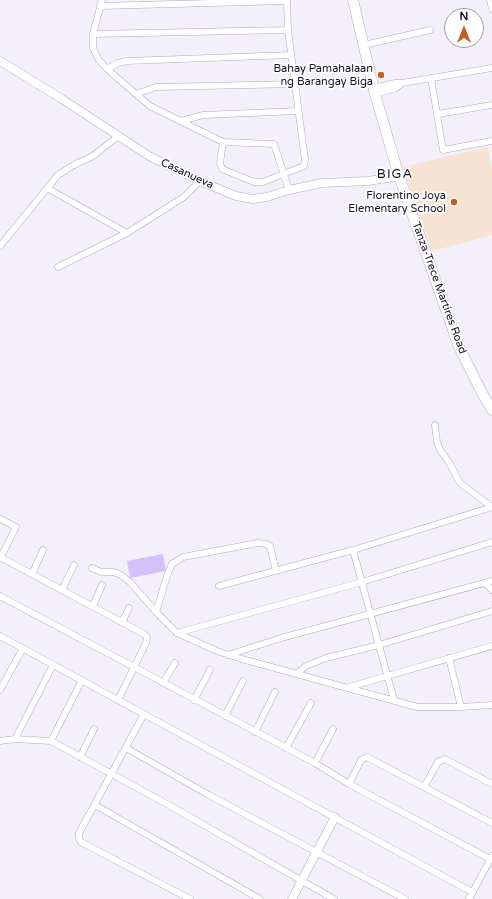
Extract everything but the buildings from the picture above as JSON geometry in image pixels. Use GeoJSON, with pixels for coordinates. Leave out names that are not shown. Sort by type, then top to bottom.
{"type":"FeatureCollection","features":[{"type":"Feature","properties":{"kind":"main road","name":"Tanza-Trece Martires Road"},"geometry":{"type":"LineString","coordinates":[[353,0],[374,91],[399,176],[459,347],[492,410]]}},
{"type":"Feature","properties":{"kind":"street"},"geometry":{"type":"LineString","coordinates":[[490,0],[492,9]]}},
{"type":"Feature","properties":{"kind":"street"},"geometry":{"type":"LineString","coordinates":[[223,142],[220,163],[222,169],[254,182],[263,182],[284,174],[304,166],[305,160],[288,30],[286,1],[101,3],[93,34],[93,48],[99,60],[107,69],[150,106],[223,142],[274,144],[284,174],[289,190]]}},
{"type":"Feature","properties":{"kind":"street"},"geometry":{"type":"LineString","coordinates":[[93,34],[288,30]]}},
{"type":"Feature","properties":{"kind":"street"},"geometry":{"type":"LineString","coordinates":[[364,45],[430,30]]}},
{"type":"Feature","properties":{"kind":"street"},"geometry":{"type":"LineString","coordinates":[[107,69],[118,63],[127,61],[291,55]]}},
{"type":"Feature","properties":{"kind":"street","name":"Casanueva"},"geometry":{"type":"LineString","coordinates":[[0,61],[62,99],[117,137],[149,156],[200,181],[236,196],[253,199],[267,197],[289,190],[322,183],[368,181],[399,176]]}},
{"type":"Feature","properties":{"kind":"street"},"geometry":{"type":"LineString","coordinates":[[374,91],[396,88],[402,83],[492,68]]}},
{"type":"Feature","properties":{"kind":"street"},"geometry":{"type":"LineString","coordinates":[[431,78],[443,150],[492,141]]}},
{"type":"Feature","properties":{"kind":"street"},"geometry":{"type":"LineString","coordinates":[[136,94],[156,87],[295,84]]}},
{"type":"Feature","properties":{"kind":"street"},"geometry":{"type":"LineString","coordinates":[[438,114],[492,105]]}},
{"type":"Feature","properties":{"kind":"street"},"geometry":{"type":"LineString","coordinates":[[181,121],[203,115],[298,111]]}},
{"type":"Feature","properties":{"kind":"street"},"geometry":{"type":"LineString","coordinates":[[0,246],[58,175],[92,156],[117,137]]}},
{"type":"Feature","properties":{"kind":"street"},"geometry":{"type":"LineString","coordinates":[[58,267],[126,232],[184,197],[200,181]]}},
{"type":"Feature","properties":{"kind":"street"},"geometry":{"type":"LineString","coordinates":[[47,188],[126,232]]}},
{"type":"Feature","properties":{"kind":"street"},"geometry":{"type":"LineString","coordinates":[[435,425],[437,442],[440,450],[449,462],[460,483],[492,507]]}},
{"type":"Feature","properties":{"kind":"street"},"geometry":{"type":"LineString","coordinates":[[219,586],[353,550],[492,507]]}},
{"type":"Feature","properties":{"kind":"street"},"geometry":{"type":"LineString","coordinates":[[0,519],[16,527],[0,557],[93,606],[147,637],[146,643],[118,700]]}},
{"type":"Feature","properties":{"kind":"street"},"geometry":{"type":"LineString","coordinates":[[177,633],[362,582],[492,542]]}},
{"type":"Feature","properties":{"kind":"street"},"geometry":{"type":"LineString","coordinates":[[156,612],[172,564],[183,557],[258,543],[266,544],[270,546],[276,571]]}},
{"type":"Feature","properties":{"kind":"street"},"geometry":{"type":"LineString","coordinates":[[32,574],[44,550]]}},
{"type":"Feature","properties":{"kind":"street"},"geometry":{"type":"LineString","coordinates":[[353,550],[394,700]]}},
{"type":"Feature","properties":{"kind":"street"},"geometry":{"type":"LineString","coordinates":[[62,590],[74,565]]}},
{"type":"Feature","properties":{"kind":"street"},"geometry":{"type":"LineString","coordinates":[[92,568],[101,572],[114,572],[121,575],[130,582],[156,612],[177,633],[228,655],[417,707],[461,708],[492,705]]}},
{"type":"Feature","properties":{"kind":"street"},"geometry":{"type":"LineString","coordinates":[[228,655],[282,638],[492,581]]}},
{"type":"Feature","properties":{"kind":"street"},"geometry":{"type":"LineString","coordinates":[[485,583],[492,590]]}},
{"type":"Feature","properties":{"kind":"street"},"geometry":{"type":"LineString","coordinates":[[93,606],[102,585]]}},
{"type":"Feature","properties":{"kind":"street"},"geometry":{"type":"LineString","coordinates":[[0,596],[315,763],[349,784],[491,858],[469,899]]}},
{"type":"Feature","properties":{"kind":"street"},"geometry":{"type":"LineString","coordinates":[[122,622],[129,608]]}},
{"type":"Feature","properties":{"kind":"street"},"geometry":{"type":"LineString","coordinates":[[296,674],[306,666],[326,658],[379,645],[492,611]]}},
{"type":"Feature","properties":{"kind":"street"},"geometry":{"type":"LineString","coordinates":[[0,636],[472,892]]}},
{"type":"Feature","properties":{"kind":"street"},"geometry":{"type":"LineString","coordinates":[[348,688],[492,646]]}},
{"type":"Feature","properties":{"kind":"street"},"geometry":{"type":"LineString","coordinates":[[0,690],[23,648]]}},
{"type":"Feature","properties":{"kind":"street"},"geometry":{"type":"LineString","coordinates":[[449,658],[461,708]]}},
{"type":"Feature","properties":{"kind":"street"},"geometry":{"type":"LineString","coordinates":[[163,683],[175,663]]}},
{"type":"Feature","properties":{"kind":"street"},"geometry":{"type":"LineString","coordinates":[[15,739],[53,665]]}},
{"type":"Feature","properties":{"kind":"street"},"geometry":{"type":"LineString","coordinates":[[194,700],[210,670]]}},
{"type":"Feature","properties":{"kind":"street"},"geometry":{"type":"LineString","coordinates":[[51,741],[82,680]]}},
{"type":"Feature","properties":{"kind":"street"},"geometry":{"type":"LineString","coordinates":[[225,716],[243,681]]}},
{"type":"Feature","properties":{"kind":"street"},"geometry":{"type":"LineString","coordinates":[[255,732],[275,692]]}},
{"type":"Feature","properties":{"kind":"street"},"geometry":{"type":"LineString","coordinates":[[286,748],[311,703]]}},
{"type":"Feature","properties":{"kind":"street"},"geometry":{"type":"LineString","coordinates":[[144,714],[79,838],[81,842],[190,899]]}},
{"type":"Feature","properties":{"kind":"street"},"geometry":{"type":"LineString","coordinates":[[80,757],[94,729]]}},
{"type":"Feature","properties":{"kind":"street"},"geometry":{"type":"LineString","coordinates":[[315,763],[333,729]]}},
{"type":"Feature","properties":{"kind":"street"},"geometry":{"type":"LineString","coordinates":[[0,741],[15,739],[51,741],[111,775],[167,804],[334,899]]}},
{"type":"Feature","properties":{"kind":"street"},"geometry":{"type":"LineString","coordinates":[[126,748],[209,795],[405,899]]}},
{"type":"Feature","properties":{"kind":"street"},"geometry":{"type":"LineString","coordinates":[[349,784],[361,760],[367,757],[492,823]]}},
{"type":"Feature","properties":{"kind":"street"},"geometry":{"type":"LineString","coordinates":[[424,787],[438,762],[444,759],[492,784]]}},
{"type":"Feature","properties":{"kind":"street"},"geometry":{"type":"LineString","coordinates":[[95,805],[260,899]]}},
{"type":"Feature","properties":{"kind":"street"},"geometry":{"type":"LineString","coordinates":[[292,899],[335,818]]}},
{"type":"Feature","properties":{"kind":"shaded area","name":"Florentino Joya Elementary School"},"geometry":{"type":"Polygon","coordinates":[[[487,147],[492,168],[492,235],[432,251],[403,167],[487,147]]]}},
{"type":"Feature","properties":{"kind":"shaded area"},"geometry":{"type":"Polygon","coordinates":[[[163,554],[166,571],[130,578],[127,561],[163,554]]]}},
{"type":"Feature","properties":{"kind":"place","name":"Bahay Pamahalaan ng Barangay Biga"},"geometry":{"type":"Point","coordinates":[381,75]}},
{"type":"Feature","properties":{"kind":"place","name":"Florentino Joya Elementary School"},"geometry":{"type":"Point","coordinates":[454,202]}},
{"type":"Feature","properties":{"kind":"district","name":"BIGA"},"geometry":{"type":"Point","coordinates":[395,175]}}]}
